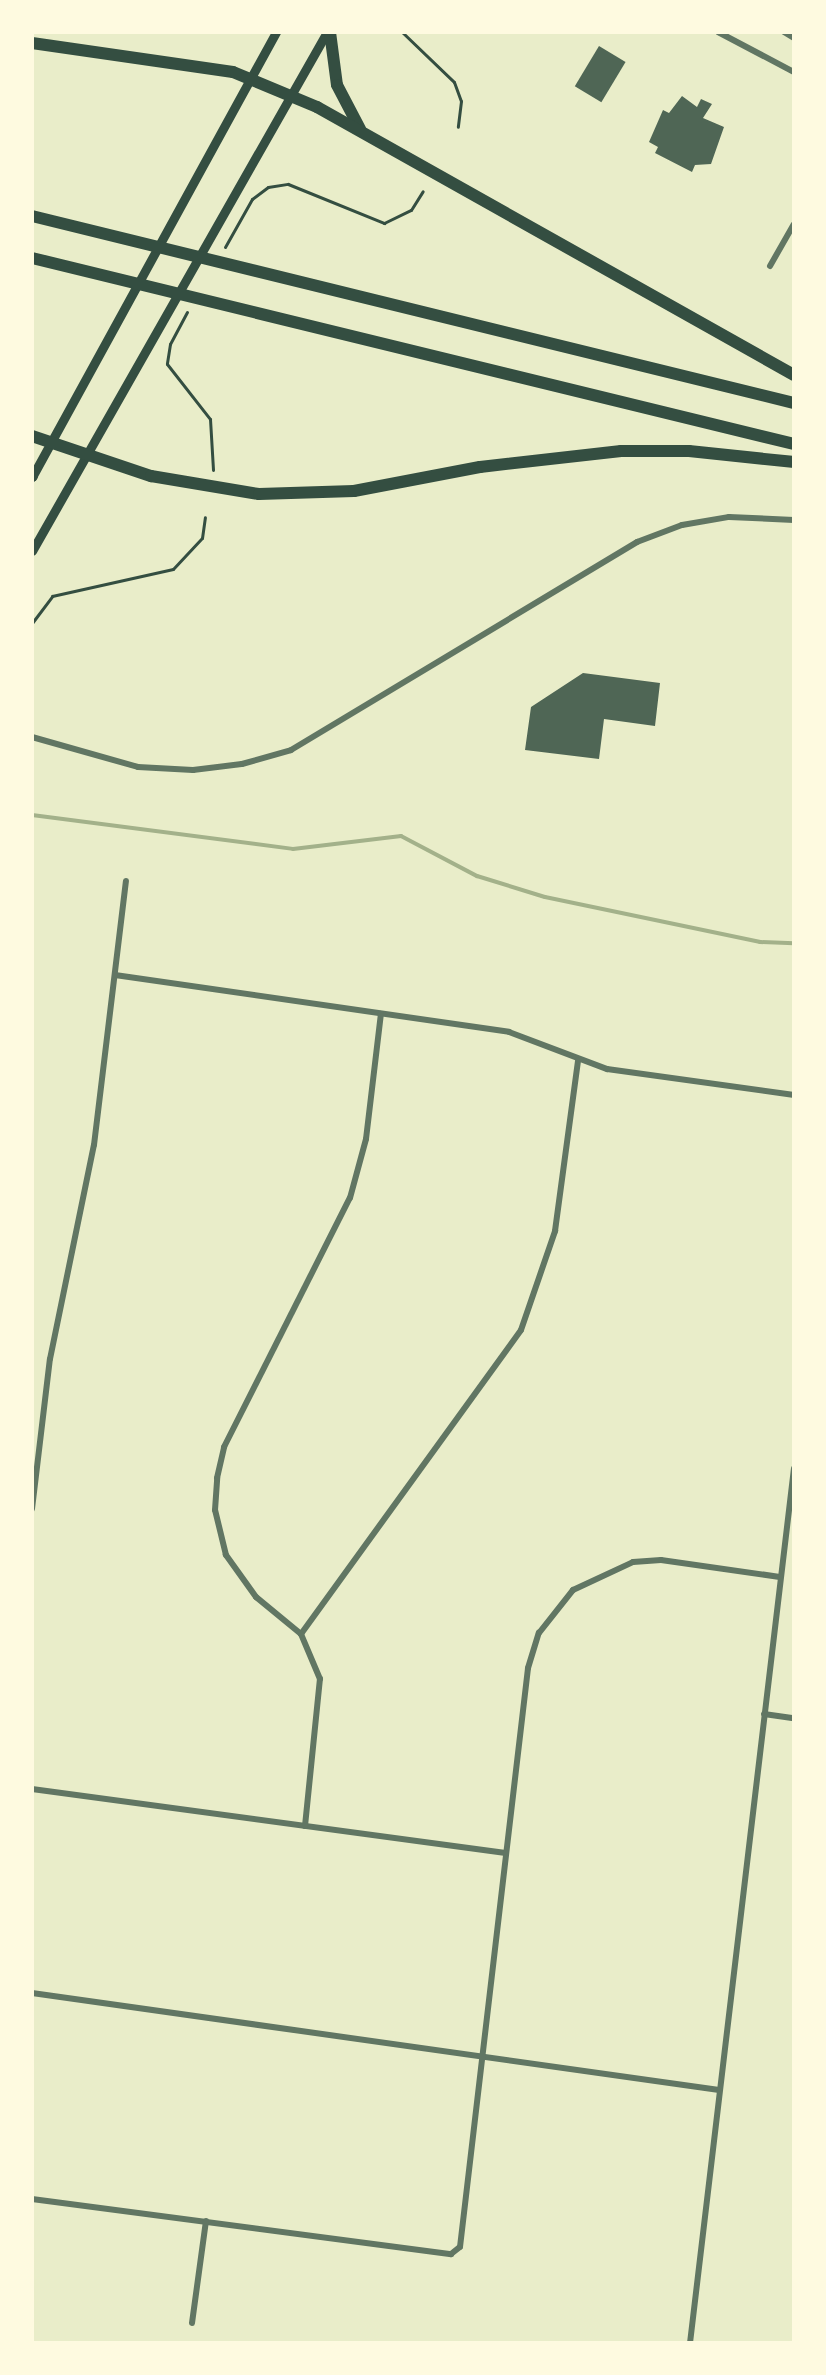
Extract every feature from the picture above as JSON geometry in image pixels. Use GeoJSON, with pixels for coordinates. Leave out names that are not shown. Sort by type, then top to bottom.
{"type":"FeatureCollection","features":[{"type":"Feature","properties":{"kind":"highway"},"geometry":{"type":"LineString","coordinates":[[329,32],[337,85],[360,129]]}},
{"type":"Feature","properties":{"kind":"highway"},"geometry":{"type":"LineString","coordinates":[[32,43],[250,78],[360,129],[794,375]]}},
{"type":"Feature","properties":{"kind":"highway"},"geometry":{"type":"LineString","coordinates":[[32,216],[794,403]]}},
{"type":"Feature","properties":{"kind":"highway"},"geometry":{"type":"LineString","coordinates":[[32,258],[794,444]]}},
{"type":"Feature","properties":{"kind":"highway"},"geometry":{"type":"LineString","coordinates":[[32,436],[151,476],[259,494],[354,491],[495,465],[621,451],[689,451],[794,462]]}},
{"type":"Feature","properties":{"kind":"main road"},"geometry":{"type":"LineString","coordinates":[[32,476],[276,32]]}},
{"type":"Feature","properties":{"kind":"main road"},"geometry":{"type":"LineString","coordinates":[[32,551],[289,95],[329,32]]}},
{"type":"Feature","properties":{"kind":"street"},"geometry":{"type":"LineString","coordinates":[[718,32],[794,72]]}},
{"type":"Feature","properties":{"kind":"street"},"geometry":{"type":"LineString","coordinates":[[784,32],[794,38]]}},
{"type":"Feature","properties":{"kind":"street"},"geometry":{"type":"LineString","coordinates":[[770,266],[794,224]]}},
{"type":"Feature","properties":{"kind":"street"},"geometry":{"type":"LineString","coordinates":[[32,737],[138,767],[193,770],[242,764],[291,750],[637,542],[682,525],[729,517],[794,520]]}},
{"type":"Feature","properties":{"kind":"street"},"geometry":{"type":"LineString","coordinates":[[32,1509],[35,1454],[50,1359],[94,1145],[126,881]]}},
{"type":"Feature","properties":{"kind":"street"},"geometry":{"type":"LineString","coordinates":[[115,975],[509,1032],[578,1061],[794,1095]]}},
{"type":"Feature","properties":{"kind":"street"},"geometry":{"type":"LineString","coordinates":[[305,1826],[320,1679],[301,1634],[256,1597],[226,1555],[215,1510],[217,1478],[224,1447],[350,1198],[366,1139],[381,1014]]}},
{"type":"Feature","properties":{"kind":"street"},"geometry":{"type":"LineString","coordinates":[[301,1634],[521,1330],[555,1231],[578,1061]]}},
{"type":"Feature","properties":{"kind":"street"},"geometry":{"type":"LineString","coordinates":[[690,2343],[780,1577],[792,1506],[794,1468]]}},
{"type":"Feature","properties":{"kind":"street"},"geometry":{"type":"LineString","coordinates":[[32,2199],[451,2254],[460,2247],[532,1649],[548,1617],[573,1590],[606,1570],[661,1560],[780,1577]]}},
{"type":"Feature","properties":{"kind":"street"},"geometry":{"type":"LineString","coordinates":[[764,1714],[794,1718]]}},
{"type":"Feature","properties":{"kind":"street"},"geometry":{"type":"LineString","coordinates":[[32,1789],[506,1853]]}},
{"type":"Feature","properties":{"kind":"street"},"geometry":{"type":"LineString","coordinates":[[32,1993],[719,2090]]}},
{"type":"Feature","properties":{"kind":"street"},"geometry":{"type":"LineString","coordinates":[[192,2323],[206,2221]]}},
{"type":"Feature","properties":{"kind":"street"},"geometry":{"type":"LineString","coordinates":[[451,2254],[452,2262]]}},
{"type":"Feature","properties":{"kind":"path"},"geometry":{"type":"LineString","coordinates":[[402,32],[454,82],[461,101],[458,127]]}},
{"type":"Feature","properties":{"kind":"path"},"geometry":{"type":"LineString","coordinates":[[225,247],[252,199],[268,187],[288,184],[384,223],[411,210],[423,191]]}},
{"type":"Feature","properties":{"kind":"path"},"geometry":{"type":"LineString","coordinates":[[187,312],[170,344],[167,364],[210,419],[213,470]]}},
{"type":"Feature","properties":{"kind":"path"},"geometry":{"type":"LineString","coordinates":[[32,623],[52,596],[173,569],[202,538],[205,517]]}},
{"type":"Feature","properties":{"kind":"building"},"geometry":{"type":"Polygon","coordinates":[[[599,46],[626,62],[601,102],[575,86],[599,46]]]}},
{"type":"Feature","properties":{"kind":"building"},"geometry":{"type":"Polygon","coordinates":[[[682,96],[697,107],[701,99],[712,104],[703,118],[724,127],[711,164],[695,165],[692,172],[655,153],[658,147],[649,142],[663,110],[669,113],[682,96]]]}},
{"type":"Feature","properties":{"kind":"building"},"geometry":{"type":"Polygon","coordinates":[[[583,673],[660,683],[655,726],[604,719],[599,759],[525,750],[531,707],[583,673]]]}},
{"type":"Feature","properties":{"kind":"waterway"},"geometry":{"type":"LineString","coordinates":[[32,815],[293,849],[401,836],[477,876],[545,897],[760,942],[794,943]]}}]}
